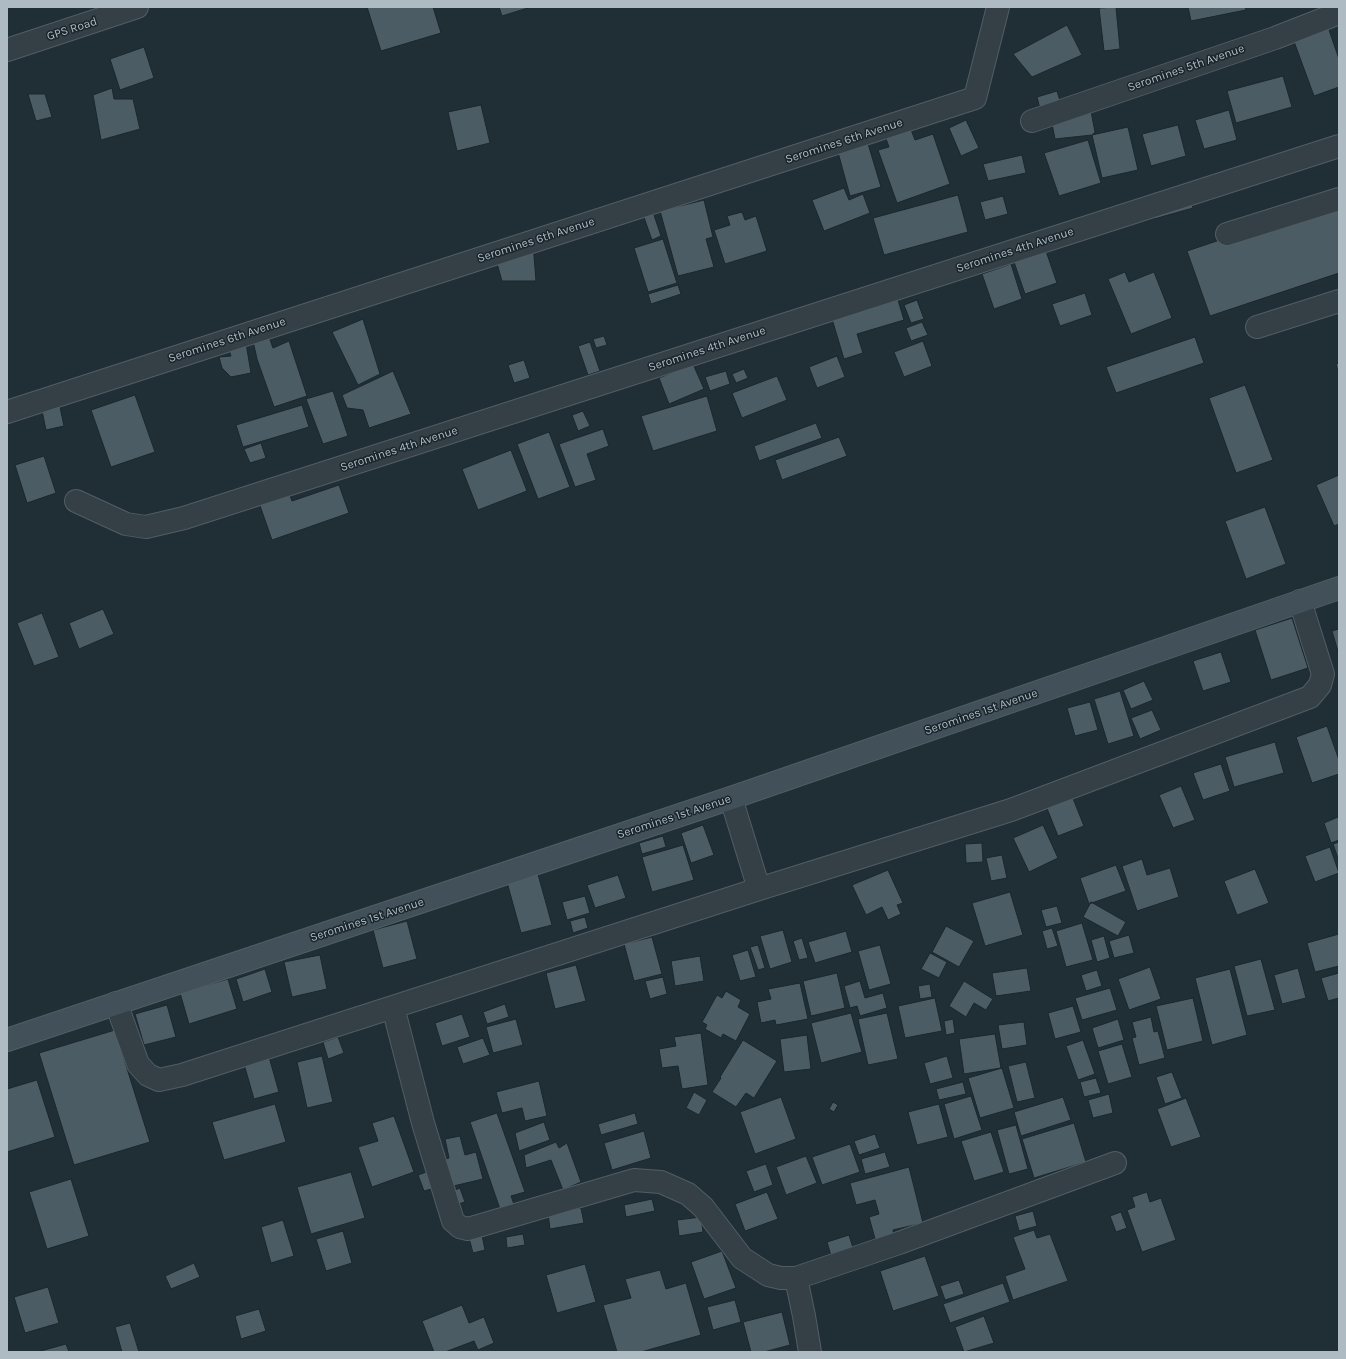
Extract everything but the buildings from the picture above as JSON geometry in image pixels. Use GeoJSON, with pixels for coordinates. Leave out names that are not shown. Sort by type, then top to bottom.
{"type":"FeatureCollection","features":[{"type":"Feature","properties":{"kind":"street","name":"GPS Road"},"geometry":{"type":"LineString","coordinates":[[7,50],[137,7]]}},
{"type":"Feature","properties":{"kind":"street","name":"Seromines 6th Avenue"},"geometry":{"type":"LineString","coordinates":[[7,412],[975,98],[998,7]]}},
{"type":"Feature","properties":{"kind":"street","name":"Seromines 5th Avenue"},"geometry":{"type":"LineString","coordinates":[[1032,121],[1275,38],[1339,13]]}},
{"type":"Feature","properties":{"kind":"street","name":"Seromines 4th Avenue"},"geometry":{"type":"LineString","coordinates":[[76,501],[126,524],[146,527],[184,518],[1339,146]]}},
{"type":"Feature","properties":{"kind":"street"},"geometry":{"type":"LineString","coordinates":[[1227,234],[1339,199]]}},
{"type":"Feature","properties":{"kind":"street"},"geometry":{"type":"LineString","coordinates":[[1257,327],[1339,301]]}},
{"type":"Feature","properties":{"kind":"street","name":"Seromines 1st Avenue"},"geometry":{"type":"LineString","coordinates":[[7,1040],[731,798],[1339,588]]}},
{"type":"Feature","properties":{"kind":"street"},"geometry":{"type":"LineString","coordinates":[[116,1003],[138,1064],[148,1075],[159,1080],[182,1075],[759,889],[1011,810],[1310,697],[1320,685],[1323,674],[1300,601]]}},
{"type":"Feature","properties":{"kind":"street"},"geometry":{"type":"LineString","coordinates":[[731,798],[759,889]]}},
{"type":"Feature","properties":{"kind":"street"},"geometry":{"type":"LineString","coordinates":[[393,1007],[423,1123],[453,1221],[460,1227],[468,1229],[634,1180],[661,1182],[688,1194],[703,1207],[742,1258],[768,1275],[781,1278],[796,1278],[899,1243],[1115,1163]]}},
{"type":"Feature","properties":{"kind":"street"},"geometry":{"type":"LineString","coordinates":[[796,1278],[810,1352]]}}]}
